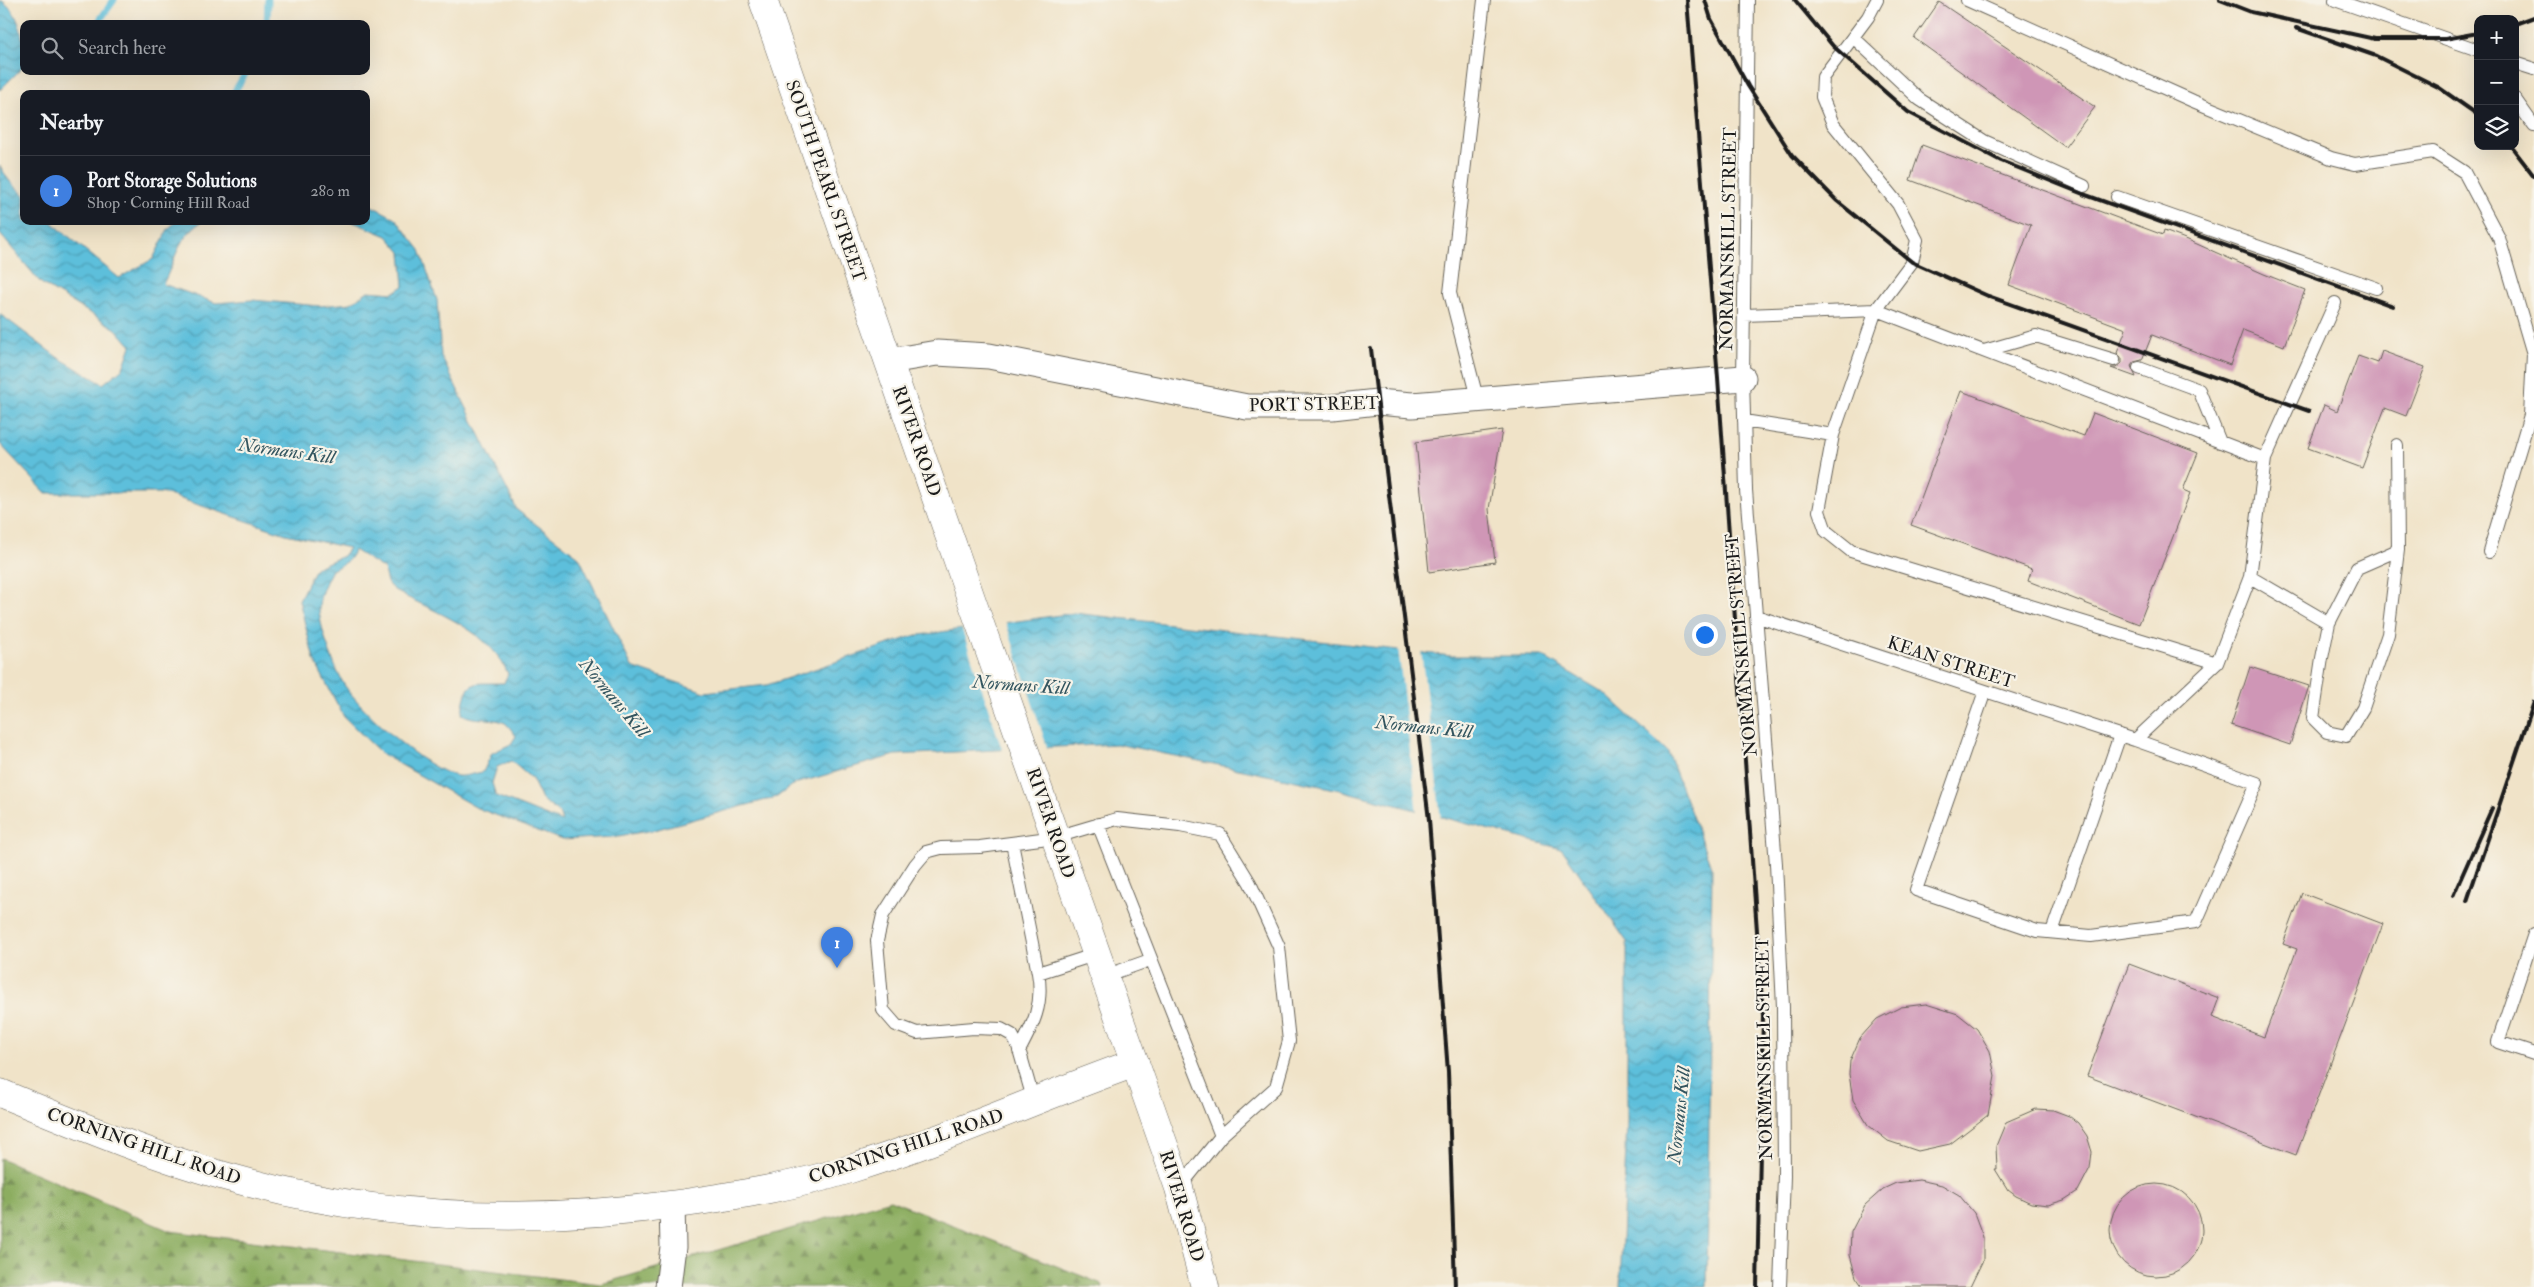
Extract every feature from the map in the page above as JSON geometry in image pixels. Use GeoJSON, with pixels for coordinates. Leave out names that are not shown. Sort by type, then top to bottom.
{"type":"FeatureCollection","features":[{"type":"Feature","properties":{"kind":"main road","name":"SOUTH PEARL STREET"},"geometry":{"type":"LineString","coordinates":[[763,0],[890,362]]}},
{"type":"Feature","properties":{"kind":"main road","name":"RIVER ROAD"},"geometry":{"type":"LineString","coordinates":[[890,362],[974,607],[1179,1188],[1205,1287]]}},
{"type":"Feature","properties":{"kind":"main road","name":"CORNING HILL ROAD"},"geometry":{"type":"LineString","coordinates":[[0,1093],[196,1168],[241,1181],[332,1201],[427,1214],[517,1217],[599,1213],[720,1198],[846,1170],[928,1142],[1136,1063]]}},
{"type":"Feature","properties":{"kind":"street","name":"PORT STREET"},"geometry":{"type":"LineString","coordinates":[[890,362],[937,353],[989,356],[1247,406],[1332,406],[1378,402],[1412,405],[1477,398],[1743,378]]}},
{"type":"Feature","properties":{"kind":"street"},"geometry":{"type":"LineString","coordinates":[[668,1287],[673,1247],[672,1204]]}},
{"type":"Feature","properties":{"kind":"lane"},"geometry":{"type":"LineString","coordinates":[[1477,398],[1450,293],[1484,0]]}},
{"type":"Feature","properties":{"kind":"lane","name":"NORMANSKILL STREET"},"geometry":{"type":"LineString","coordinates":[[1748,0],[1744,421],[1746,490],[1776,864],[1783,1007],[1784,1176],[1780,1287]]}},
{"type":"Feature","properties":{"kind":"lane"},"geometry":{"type":"LineString","coordinates":[[1877,0],[1853,38],[1823,77],[1822,96],[1833,124],[1898,204],[1917,240],[1912,262],[1876,310],[1833,435],[1819,511],[1826,531],[1851,551],[2217,663]]}},
{"type":"Feature","properties":{"kind":"lane"},"geometry":{"type":"LineString","coordinates":[[1966,0],[2193,101],[2331,158],[2355,164],[2433,152],[2464,172],[2499,238],[2533,354],[2530,415],[2489,552]]}},
{"type":"Feature","properties":{"kind":"lane"},"geometry":{"type":"LineString","coordinates":[[2335,0],[2474,49]]}},
{"type":"Feature","properties":{"kind":"lane"},"geometry":{"type":"LineString","coordinates":[[1853,38],[1919,99],[1984,141],[2084,186]]}},
{"type":"Feature","properties":{"kind":"lane"},"geometry":{"type":"LineString","coordinates":[[2519,64],[2534,69]]}},
{"type":"Feature","properties":{"kind":"lane"},"geometry":{"type":"LineString","coordinates":[[2519,105],[2534,126]]}},
{"type":"Feature","properties":{"kind":"lane"},"geometry":{"type":"LineString","coordinates":[[2117,197],[2376,288]]}},
{"type":"Feature","properties":{"kind":"lane"},"geometry":{"type":"LineString","coordinates":[[2136,740],[2217,663],[2250,577],[2265,459],[2336,303]]}},
{"type":"Feature","properties":{"kind":"lane"},"geometry":{"type":"LineString","coordinates":[[1744,314],[1876,310],[2265,459]]}},
{"type":"Feature","properties":{"kind":"lane"},"geometry":{"type":"LineString","coordinates":[[1984,351],[2036,336],[2114,360]]}},
{"type":"Feature","properties":{"kind":"lane"},"geometry":{"type":"LineString","coordinates":[[2139,368],[2199,390],[2220,442]]}},
{"type":"Feature","properties":{"kind":"lane"},"geometry":{"type":"LineString","coordinates":[[1744,421],[1833,435]]}},
{"type":"Feature","properties":{"kind":"lane"},"geometry":{"type":"LineString","coordinates":[[2397,445],[2398,550],[2388,634],[2362,708],[2346,736],[2327,732],[2313,718],[2322,658],[2330,623],[2357,568],[2398,550]]}},
{"type":"Feature","properties":{"kind":"lane"},"geometry":{"type":"LineString","coordinates":[[2250,577],[2330,623]]}},
{"type":"Feature","properties":{"kind":"lane","name":"KEAN STREET"},"geometry":{"type":"LineString","coordinates":[[1756,616],[2136,740],[2257,783],[2196,922],[2091,936],[2052,932]]}},
{"type":"Feature","properties":{"kind":"lane"},"geometry":{"type":"LineString","coordinates":[[1985,691],[1916,890],[2037,931],[2052,932],[2120,735]]}},
{"type":"Feature","properties":{"kind":"lane"},"geometry":{"type":"LineString","coordinates":[[1034,1102],[1020,1051],[1012,1035],[1001,1029],[974,1028],[917,1033],[896,1025],[883,1010],[877,941],[882,915],[915,865],[926,852],[941,848],[980,847],[1056,837],[1117,819],[1180,826],[1220,834],[1250,883],[1279,947],[1289,1041],[1276,1087],[1221,1136],[1179,1188]]}},
{"type":"Feature","properties":{"kind":"lane"},"geometry":{"type":"LineString","coordinates":[[1098,824],[1150,960],[1221,1136]]}},
{"type":"Feature","properties":{"kind":"lane"},"geometry":{"type":"LineString","coordinates":[[1012,843],[1040,982],[1038,1015],[1020,1051]]}},
{"type":"Feature","properties":{"kind":"lane"},"geometry":{"type":"LineString","coordinates":[[2534,934],[2498,1042],[2534,1054]]}},
{"type":"Feature","properties":{"kind":"lane"},"geometry":{"type":"LineString","coordinates":[[1038,973],[1150,960]]}},
{"type":"Feature","properties":{"kind":"green space"},"geometry":{"type":"Polygon","coordinates":[[[0,1158],[170,1231],[601,1284],[890,1200],[1102,1284],[1103,1287],[0,1287],[0,1158]]]}},
{"type":"Feature","properties":{"kind":"water"},"geometry":{"type":"Polygon","coordinates":[[[0,0],[13,12],[20,29],[20,70],[0,90],[0,0]]]}},
{"type":"Feature","properties":{"kind":"water","name":"Normans Kill"},"geometry":{"type":"Polygon","coordinates":[[[0,166],[8,179],[20,191],[20,225],[55,225],[119,278],[153,259],[168,229],[172,225],[197,225],[182,242],[163,284],[216,303],[252,300],[320,306],[351,303],[368,291],[393,293],[404,286],[401,252],[387,236],[361,225],[370,225],[370,205],[395,218],[420,250],[437,300],[441,356],[517,510],[579,557],[632,667],[705,692],[767,685],[913,636],[1074,613],[1451,656],[1542,656],[1606,694],[1668,752],[1712,869],[1707,1287],[1620,1287],[1627,1123],[1627,942],[1562,849],[1340,790],[1117,744],[895,755],[794,784],[777,797],[654,830],[612,837],[562,840],[477,808],[382,754],[344,717],[314,660],[299,600],[315,568],[343,556],[349,548],[286,534],[163,493],[46,493],[0,444],[0,314],[57,357],[103,384],[123,368],[131,346],[116,329],[41,283],[0,234],[0,166]],[[354,550],[348,560],[332,570],[322,592],[319,614],[328,647],[337,670],[345,686],[354,697],[380,724],[412,752],[444,771],[457,776],[483,772],[492,753],[511,744],[516,736],[505,723],[472,718],[462,714],[466,694],[469,688],[479,683],[504,683],[508,674],[501,661],[482,639],[457,622],[394,590],[387,583],[384,569],[354,550]],[[511,761],[497,767],[492,783],[496,796],[562,822],[559,813],[542,800],[532,779],[511,761]]]}},
{"type":"Feature","properties":{"kind":"pier"},"geometry":{"type":"Polygon","coordinates":[[[1005,620],[1048,750],[1003,752],[961,626],[1005,620]]]}},
{"type":"Feature","properties":{"kind":"pier"},"geometry":{"type":"Polygon","coordinates":[[[1398,647],[1421,650],[1441,820],[1417,813],[1398,647]]]}},
{"type":"Feature","properties":{"kind":"building"},"geometry":{"type":"Polygon","coordinates":[[[1939,2],[2095,107],[2065,147],[1914,38],[1939,2]]]}},
{"type":"Feature","properties":{"kind":"building"},"geometry":{"type":"Polygon","coordinates":[[[1922,145],[2163,235],[2164,231],[2188,240],[2305,290],[2284,346],[2243,330],[2230,365],[2152,335],[2142,360],[2134,362],[2131,366],[2136,377],[2111,368],[2116,368],[2122,363],[2122,358],[2117,353],[2126,329],[2009,285],[2031,225],[1910,180],[1922,145]]]}},
{"type":"Feature","properties":{"kind":"building"},"geometry":{"type":"Polygon","coordinates":[[[2382,351],[2425,367],[2406,416],[2385,408],[2362,468],[2308,448],[2324,405],[2337,411],[2358,356],[2378,363],[2382,351]]]}},
{"type":"Feature","properties":{"kind":"building"},"geometry":{"type":"Polygon","coordinates":[[[1961,391],[2084,436],[2093,413],[2198,453],[2183,490],[2190,493],[2139,624],[2028,581],[2032,569],[1911,525],[1961,391]]]}},
{"type":"Feature","properties":{"kind":"building"},"geometry":{"type":"Polygon","coordinates":[[[1502,430],[1489,509],[1495,562],[1429,572],[1416,442],[1502,430]]]}},
{"type":"Feature","properties":{"kind":"building"},"geometry":{"type":"Polygon","coordinates":[[[2250,667],[2309,686],[2290,745],[2231,725],[2250,667]]]}},
{"type":"Feature","properties":{"kind":"building"},"geometry":{"type":"Polygon","coordinates":[[[2302,893],[2383,924],[2296,1155],[2087,1076],[2129,964],[2219,998],[2212,1017],[2264,1037],[2297,949],[2283,944],[2302,893]]]}},
{"type":"Feature","properties":{"kind":"building"},"geometry":{"type":"Polygon","coordinates":[[[1926,1004],[1958,1014],[1977,1029],[1990,1051],[1995,1076],[1988,1115],[1950,1144],[1918,1151],[1888,1141],[1868,1125],[1853,1100],[1849,1074],[1850,1061],[1860,1038],[1877,1019],[1901,1007],[1926,1004]]]}},
{"type":"Feature","properties":{"kind":"building"},"geometry":{"type":"Polygon","coordinates":[[[2036,1109],[2053,1110],[2069,1116],[2078,1123],[2087,1136],[2092,1152],[2090,1168],[2078,1191],[2064,1200],[2048,1205],[2031,1203],[2016,1196],[2008,1190],[1995,1169],[1997,1169],[1996,1146],[2006,1122],[2036,1109]]]}},
{"type":"Feature","properties":{"kind":"building"},"geometry":{"type":"Polygon","coordinates":[[[1919,1180],[1942,1185],[1959,1195],[1974,1213],[1983,1237],[1983,1260],[1970,1287],[1863,1287],[1856,1277],[1850,1255],[1851,1232],[1865,1205],[1883,1189],[1896,1183],[1919,1180]]]}},
{"type":"Feature","properties":{"kind":"building"},"geometry":{"type":"Polygon","coordinates":[[[2156,1184],[2174,1188],[2188,1198],[2198,1212],[2202,1230],[2198,1248],[2188,1262],[2174,1272],[2156,1276],[2138,1272],[2124,1262],[2114,1248],[2110,1230],[2114,1212],[2124,1198],[2138,1188],[2156,1184]]]}},
{"type":"Feature","properties":{"kind":"waterway"},"geometry":{"type":"LineString","coordinates":[[100,20],[114,0]]}},
{"type":"Feature","properties":{"kind":"waterway"},"geometry":{"type":"LineString","coordinates":[[267,20],[268,0]]}},
{"type":"Feature","properties":{"kind":"waterway"},"geometry":{"type":"LineString","coordinates":[[235,90],[245,75]]}},
{"type":"Feature","properties":{"kind":"railway"},"geometry":{"type":"LineString","coordinates":[[1687,0],[1718,378],[1763,1016],[1757,1287]]}},
{"type":"Feature","properties":{"kind":"railway"},"geometry":{"type":"LineString","coordinates":[[1705,0],[1711,19],[1748,86],[1792,155],[1837,201],[1912,262],[1988,296],[2309,411]]}},
{"type":"Feature","properties":{"kind":"railway"},"geometry":{"type":"LineString","coordinates":[[1795,0],[1833,46],[1908,112],[2001,161],[2083,194],[2393,306]]}},
{"type":"Feature","properties":{"kind":"railway"},"geometry":{"type":"LineString","coordinates":[[2220,0],[2251,12],[2375,39],[2445,39],[2474,34]]}},
{"type":"Feature","properties":{"kind":"railway"},"geometry":{"type":"LineString","coordinates":[[2519,23],[2534,17]]}},
{"type":"Feature","properties":{"kind":"railway"},"geometry":{"type":"LineString","coordinates":[[2296,28],[2376,56],[2438,87],[2474,112]]}},
{"type":"Feature","properties":{"kind":"railway"},"geometry":{"type":"LineString","coordinates":[[2514,150],[2534,176]]}},
{"type":"Feature","properties":{"kind":"railway"},"geometry":{"type":"LineString","coordinates":[[1371,349],[1429,820],[1448,1072],[1455,1287]]}},
{"type":"Feature","properties":{"kind":"railway"},"geometry":{"type":"LineString","coordinates":[[2467,901],[2534,702]]}},
{"type":"Feature","properties":{"kind":"railway"},"geometry":{"type":"LineString","coordinates":[[2453,896],[2492,808]]}},
{"type":"Feature","properties":{"kind":"place","name":"Port Storage Solutions"},"geometry":{"type":"Point","coordinates":[837,968]}}]}
